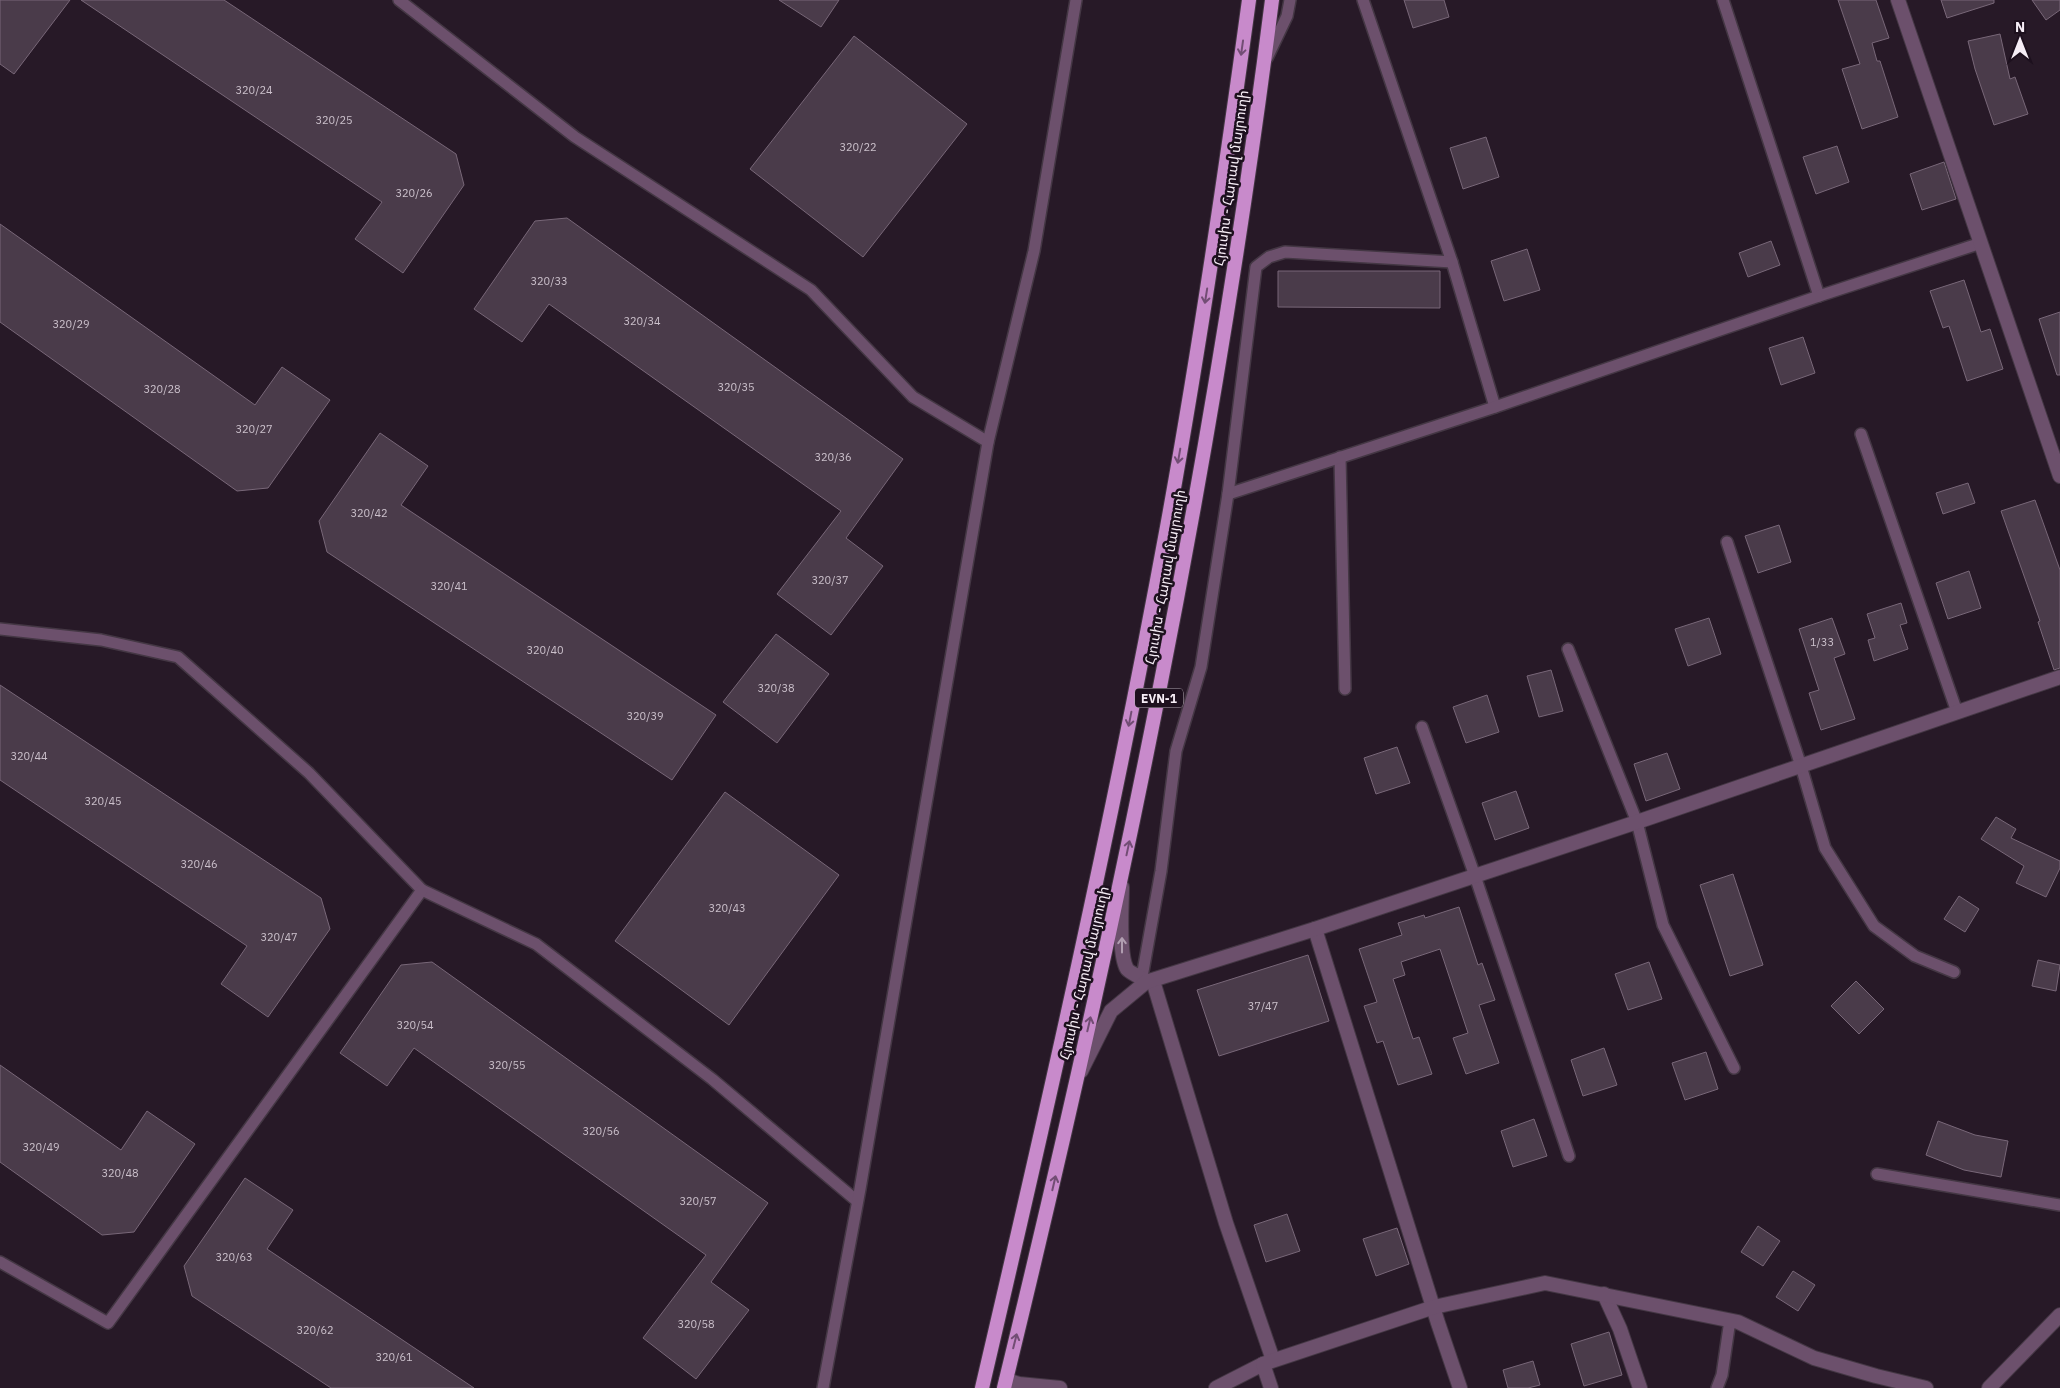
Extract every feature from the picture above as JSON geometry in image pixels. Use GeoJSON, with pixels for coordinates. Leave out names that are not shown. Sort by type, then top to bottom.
{"type":"FeatureCollection","features":[{"type":"Feature","properties":{"kind":"highway","name":"Հյուսիս - Հարավ մայրուղի"},"geometry":{"type":"LineString","coordinates":[[982,1388],[1084,938],[1167,527],[1207,293],[1248,0]]}},
{"type":"Feature","properties":{"kind":"highway","name":"Հյուսիս - Հարավ մայրուղի"},"geometry":{"type":"LineString","coordinates":[[1005,1384],[1054,1183],[1074,1086],[1122,879],[1188,545],[1224,336],[1272,0]]}},
{"type":"Feature","properties":{"kind":"street"},"geometry":{"type":"LineString","coordinates":[[1898,0],[2060,476]]}},
{"type":"Feature","properties":{"kind":"street"},"geometry":{"type":"LineString","coordinates":[[1074,1086],[1111,1010],[1147,980],[1315,929],[1475,876],[2060,677]]}},
{"type":"Feature","properties":{"kind":"street"},"geometry":{"type":"LineString","coordinates":[[1122,879],[1122,959],[1129,971],[1147,980],[1226,1223],[1268,1362],[1272,1388]]}},
{"type":"Feature","properties":{"kind":"street"},"geometry":{"type":"LineString","coordinates":[[1315,929],[1460,1388]]}},
{"type":"Feature","properties":{"kind":"street"},"geometry":{"type":"LineString","coordinates":[[1216,1388],[1268,1362],[1434,1307],[1545,1283],[1738,1322],[1814,1358],[1926,1388]]}},
{"type":"Feature","properties":{"kind":"street"},"geometry":{"type":"LineString","coordinates":[[1604,1294],[1620,1328],[1640,1388]]}},
{"type":"Feature","properties":{"kind":"street"},"geometry":{"type":"LineString","coordinates":[[1989,1388],[2060,1315]]}},
{"type":"Feature","properties":{"kind":"street"},"geometry":{"type":"LineString","coordinates":[[1005,1384],[1060,1388]]}},
{"type":"Feature","properties":{"kind":"lane"},"geometry":{"type":"LineString","coordinates":[[399,0],[575,137],[811,290],[913,397],[988,442]]}},
{"type":"Feature","properties":{"kind":"lane"},"geometry":{"type":"LineString","coordinates":[[822,1388],[857,1201],[988,442],[1034,251],[1076,0]]}},
{"type":"Feature","properties":{"kind":"lane"},"geometry":{"type":"LineString","coordinates":[[1264,64],[1287,16],[1290,0]]}},
{"type":"Feature","properties":{"kind":"lane"},"geometry":{"type":"LineString","coordinates":[[1363,0],[1452,262],[1495,407]]}},
{"type":"Feature","properties":{"kind":"lane"},"geometry":{"type":"LineString","coordinates":[[1723,0],[1819,296]]}},
{"type":"Feature","properties":{"kind":"lane"},"geometry":{"type":"LineString","coordinates":[[1228,494],[1495,407],[1819,296],[1981,243]]}},
{"type":"Feature","properties":{"kind":"lane"},"geometry":{"type":"LineString","coordinates":[[1147,980],[1176,751],[1201,667],[1228,494],[1256,267],[1270,257],[1285,252],[1452,262]]}},
{"type":"Feature","properties":{"kind":"lane"},"geometry":{"type":"LineString","coordinates":[[1861,434],[1958,712]]}},
{"type":"Feature","properties":{"kind":"lane"},"geometry":{"type":"LineString","coordinates":[[1340,457],[1345,689]]}},
{"type":"Feature","properties":{"kind":"lane"},"geometry":{"type":"LineString","coordinates":[[1726,542],[1801,766],[1825,848],[1874,926],[1914,956],[1954,972]]}},
{"type":"Feature","properties":{"kind":"lane"},"geometry":{"type":"LineString","coordinates":[[0,629],[101,640],[178,657],[309,773],[422,890],[536,944],[712,1079],[857,1201]]}},
{"type":"Feature","properties":{"kind":"lane"},"geometry":{"type":"LineString","coordinates":[[1568,650],[1637,822],[1663,925],[1734,1068]]}},
{"type":"Feature","properties":{"kind":"lane"},"geometry":{"type":"LineString","coordinates":[[1422,726],[1475,876],[1569,1156]]}},
{"type":"Feature","properties":{"kind":"lane"},"geometry":{"type":"LineString","coordinates":[[0,1262],[108,1323],[422,890]]}},
{"type":"Feature","properties":{"kind":"lane"},"geometry":{"type":"LineString","coordinates":[[1877,1174],[2060,1205]]}},
{"type":"Feature","properties":{"kind":"lane"},"geometry":{"type":"LineString","coordinates":[[1717,1388],[1722,1375],[1730,1320]]}},
{"type":"Feature","properties":{"kind":"building"},"geometry":{"type":"Polygon","coordinates":[[[0,0],[70,0],[14,74],[0,64],[0,0]]]}},
{"type":"Feature","properties":{"kind":"building"},"geometry":{"type":"Polygon","coordinates":[[[81,0],[224,0],[456,154],[464,185],[403,273],[355,239],[382,202],[81,0]]]}},
{"type":"Feature","properties":{"kind":"building"},"geometry":{"type":"Polygon","coordinates":[[[779,0],[839,0],[821,27],[779,0]]]}},
{"type":"Feature","properties":{"kind":"building"},"geometry":{"type":"Polygon","coordinates":[[[1404,0],[1444,0],[1449,17],[1413,28],[1404,0]]]}},
{"type":"Feature","properties":{"kind":"building"},"geometry":{"type":"Polygon","coordinates":[[[1838,0],[1876,0],[1889,38],[1872,43],[1877,61],[1880,61],[1898,117],[1862,129],[1842,69],[1860,64],[1838,0]]]}},
{"type":"Feature","properties":{"kind":"building"},"geometry":{"type":"Polygon","coordinates":[[[1941,0],[1994,0],[1994,3],[1947,18],[1941,0]]]}},
{"type":"Feature","properties":{"kind":"building"},"geometry":{"type":"Polygon","coordinates":[[[2032,0],[2060,0],[2060,10],[2046,20],[2032,0]]]}},
{"type":"Feature","properties":{"kind":"building"},"geometry":{"type":"Polygon","coordinates":[[[2000,34],[2010,79],[2015,77],[2028,114],[1994,125],[1975,69],[1968,41],[2000,34]]]}},
{"type":"Feature","properties":{"kind":"building"},"geometry":{"type":"Polygon","coordinates":[[[854,36],[967,124],[863,257],[750,169],[854,36]]]}},
{"type":"Feature","properties":{"kind":"building"},"geometry":{"type":"Polygon","coordinates":[[[1486,137],[1499,177],[1463,189],[1450,148],[1486,137]]]}},
{"type":"Feature","properties":{"kind":"building"},"geometry":{"type":"Polygon","coordinates":[[[1837,146],[1849,182],[1816,194],[1803,157],[1837,146]]]}},
{"type":"Feature","properties":{"kind":"building"},"geometry":{"type":"Polygon","coordinates":[[[1944,162],[1956,199],[1922,210],[1910,174],[1944,162]]]}},
{"type":"Feature","properties":{"kind":"building"},"geometry":{"type":"Polygon","coordinates":[[[567,218],[903,459],[846,538],[883,566],[831,635],[777,594],[841,511],[549,304],[522,342],[474,309],[535,221],[567,218]]]}},
{"type":"Feature","properties":{"kind":"building"},"geometry":{"type":"Polygon","coordinates":[[[0,224],[255,405],[282,367],[330,400],[268,488],[237,491],[0,322],[0,224]]]}},
{"type":"Feature","properties":{"kind":"building"},"geometry":{"type":"Polygon","coordinates":[[[1771,241],[1780,265],[1748,277],[1739,253],[1771,241]]]}},
{"type":"Feature","properties":{"kind":"building"},"geometry":{"type":"Polygon","coordinates":[[[1527,249],[1540,290],[1504,301],[1491,261],[1527,249]]]}},
{"type":"Feature","properties":{"kind":"building"},"geometry":{"type":"Polygon","coordinates":[[[1278,271],[1440,271],[1440,308],[1278,307],[1278,271]]]}},
{"type":"Feature","properties":{"kind":"building"},"geometry":{"type":"Polygon","coordinates":[[[1964,280],[1981,332],[1990,329],[2003,369],[1967,381],[1949,326],[1943,328],[1930,291],[1964,280]]]}},
{"type":"Feature","properties":{"kind":"building"},"geometry":{"type":"Polygon","coordinates":[[[2060,312],[2060,375],[2057,375],[2039,319],[2060,312]]]}},
{"type":"Feature","properties":{"kind":"building"},"geometry":{"type":"Polygon","coordinates":[[[1803,337],[1815,373],[1781,385],[1769,348],[1803,337]]]}},
{"type":"Feature","properties":{"kind":"building"},"geometry":{"type":"Polygon","coordinates":[[[380,433],[428,466],[401,505],[716,715],[672,780],[327,552],[319,521],[380,433]]]}},
{"type":"Feature","properties":{"kind":"building"},"geometry":{"type":"Polygon","coordinates":[[[1968,483],[1975,503],[1943,514],[1936,493],[1968,483]]]}},
{"type":"Feature","properties":{"kind":"building"},"geometry":{"type":"Polygon","coordinates":[[[2035,500],[2060,570],[2060,668],[2054,670],[2038,622],[2040,621],[2001,511],[2035,500]]]}},
{"type":"Feature","properties":{"kind":"building"},"geometry":{"type":"Polygon","coordinates":[[[1779,525],[1791,562],[1758,573],[1745,536],[1779,525]]]}},
{"type":"Feature","properties":{"kind":"building"},"geometry":{"type":"Polygon","coordinates":[[[1969,571],[1981,608],[1948,619],[1936,583],[1969,571]]]}},
{"type":"Feature","properties":{"kind":"building"},"geometry":{"type":"Polygon","coordinates":[[[1901,603],[1907,623],[1900,625],[1908,649],[1874,661],[1868,640],[1875,638],[1867,614],[1901,603]]]}},
{"type":"Feature","properties":{"kind":"building"},"geometry":{"type":"Polygon","coordinates":[[[1709,618],[1721,654],[1688,666],[1675,629],[1709,618]]]}},
{"type":"Feature","properties":{"kind":"building"},"geometry":{"type":"Polygon","coordinates":[[[1832,618],[1845,654],[1834,658],[1855,719],[1821,730],[1809,693],[1819,690],[1799,629],[1832,618]]]}},
{"type":"Feature","properties":{"kind":"building"},"geometry":{"type":"Polygon","coordinates":[[[776,634],[829,674],[777,743],[723,702],[776,634]]]}},
{"type":"Feature","properties":{"kind":"building"},"geometry":{"type":"Polygon","coordinates":[[[1551,670],[1563,711],[1539,717],[1527,676],[1551,670]]]}},
{"type":"Feature","properties":{"kind":"building"},"geometry":{"type":"Polygon","coordinates":[[[0,685],[321,898],[330,929],[268,1017],[221,984],[247,946],[0,780],[0,685]]]}},
{"type":"Feature","properties":{"kind":"building"},"geometry":{"type":"Polygon","coordinates":[[[1487,695],[1499,732],[1466,743],[1453,707],[1487,695]]]}},
{"type":"Feature","properties":{"kind":"building"},"geometry":{"type":"Polygon","coordinates":[[[1397,747],[1410,783],[1376,794],[1364,758],[1397,747]]]}},
{"type":"Feature","properties":{"kind":"building"},"geometry":{"type":"Polygon","coordinates":[[[1667,753],[1680,789],[1646,801],[1634,764],[1667,753]]]}},
{"type":"Feature","properties":{"kind":"building"},"geometry":{"type":"Polygon","coordinates":[[[1516,791],[1529,828],[1495,840],[1482,803],[1516,791]]]}},
{"type":"Feature","properties":{"kind":"building"},"geometry":{"type":"Polygon","coordinates":[[[725,792],[839,875],[729,1025],[615,941],[725,792]]]}},
{"type":"Feature","properties":{"kind":"building"},"geometry":{"type":"Polygon","coordinates":[[[1996,817],[2016,829],[2011,838],[2060,861],[2060,868],[2046,897],[2016,883],[2024,866],[1981,839],[1996,817]]]}},
{"type":"Feature","properties":{"kind":"building"},"geometry":{"type":"Polygon","coordinates":[[[1733,874],[1763,965],[1730,976],[1700,885],[1733,874]]]}},
{"type":"Feature","properties":{"kind":"building"},"geometry":{"type":"Polygon","coordinates":[[[1959,896],[1979,909],[1965,932],[1944,919],[1959,896]]]}},
{"type":"Feature","properties":{"kind":"building"},"geometry":{"type":"Polygon","coordinates":[[[1459,907],[1478,965],[1482,963],[1495,1000],[1479,1005],[1499,1063],[1466,1074],[1453,1038],[1468,1033],[1440,949],[1401,962],[1405,975],[1393,979],[1413,1039],[1419,1037],[1432,1074],[1398,1085],[1383,1041],[1377,1043],[1364,1006],[1377,1002],[1359,949],[1402,935],[1398,923],[1424,915],[1425,918],[1459,907]]]}},
{"type":"Feature","properties":{"kind":"building"},"geometry":{"type":"Polygon","coordinates":[[[1308,955],[1329,1021],[1219,1056],[1197,990],[1308,955]]]}},
{"type":"Feature","properties":{"kind":"building"},"geometry":{"type":"Polygon","coordinates":[[[2038,960],[2060,965],[2056,991],[2032,986],[2038,960]]]}},
{"type":"Feature","properties":{"kind":"building"},"geometry":{"type":"Polygon","coordinates":[[[432,962],[768,1203],[711,1282],[749,1310],[696,1379],[643,1338],[706,1255],[414,1048],[387,1086],[340,1053],[401,965],[432,962]]]}},
{"type":"Feature","properties":{"kind":"building"},"geometry":{"type":"Polygon","coordinates":[[[1649,962],[1662,999],[1628,1010],[1615,974],[1649,962]]]}},
{"type":"Feature","properties":{"kind":"building"},"geometry":{"type":"Polygon","coordinates":[[[1856,981],[1884,1009],[1859,1034],[1831,1006],[1856,981]]]}},
{"type":"Feature","properties":{"kind":"building"},"geometry":{"type":"Polygon","coordinates":[[[1604,1048],[1617,1085],[1583,1096],[1571,1060],[1604,1048]]]}},
{"type":"Feature","properties":{"kind":"building"},"geometry":{"type":"Polygon","coordinates":[[[1706,1052],[1718,1089],[1685,1100],[1672,1063],[1706,1052]]]}},
{"type":"Feature","properties":{"kind":"building"},"geometry":{"type":"Polygon","coordinates":[[[0,1065],[121,1150],[147,1111],[195,1144],[134,1232],[102,1235],[0,1162],[0,1065]]]}},
{"type":"Feature","properties":{"kind":"building"},"geometry":{"type":"Polygon","coordinates":[[[1534,1119],[1547,1156],[1513,1167],[1501,1131],[1534,1119]]]}},
{"type":"Feature","properties":{"kind":"building"},"geometry":{"type":"Polygon","coordinates":[[[1938,1121],[1975,1135],[2008,1141],[2001,1177],[1964,1170],[1926,1155],[1938,1121]]]}},
{"type":"Feature","properties":{"kind":"building"},"geometry":{"type":"Polygon","coordinates":[[[245,1178],[293,1210],[267,1249],[474,1388],[331,1388],[192,1296],[184,1266],[245,1178]]]}},
{"type":"Feature","properties":{"kind":"building"},"geometry":{"type":"Polygon","coordinates":[[[1287,1214],[1300,1251],[1266,1262],[1254,1225],[1287,1214]]]}},
{"type":"Feature","properties":{"kind":"building"},"geometry":{"type":"Polygon","coordinates":[[[1758,1226],[1780,1241],[1763,1266],[1741,1252],[1758,1226]]]}},
{"type":"Feature","properties":{"kind":"building"},"geometry":{"type":"Polygon","coordinates":[[[1397,1228],[1409,1264],[1376,1276],[1363,1239],[1397,1228]]]}},
{"type":"Feature","properties":{"kind":"building"},"geometry":{"type":"Polygon","coordinates":[[[1793,1271],[1815,1285],[1798,1311],[1776,1297],[1793,1271]]]}},
{"type":"Feature","properties":{"kind":"building"},"geometry":{"type":"Polygon","coordinates":[[[1609,1332],[1622,1375],[1584,1386],[1571,1344],[1609,1332]]]}},
{"type":"Feature","properties":{"kind":"building"},"geometry":{"type":"Polygon","coordinates":[[[1533,1361],[1540,1385],[1528,1388],[1508,1388],[1503,1370],[1533,1361]]]}}]}
